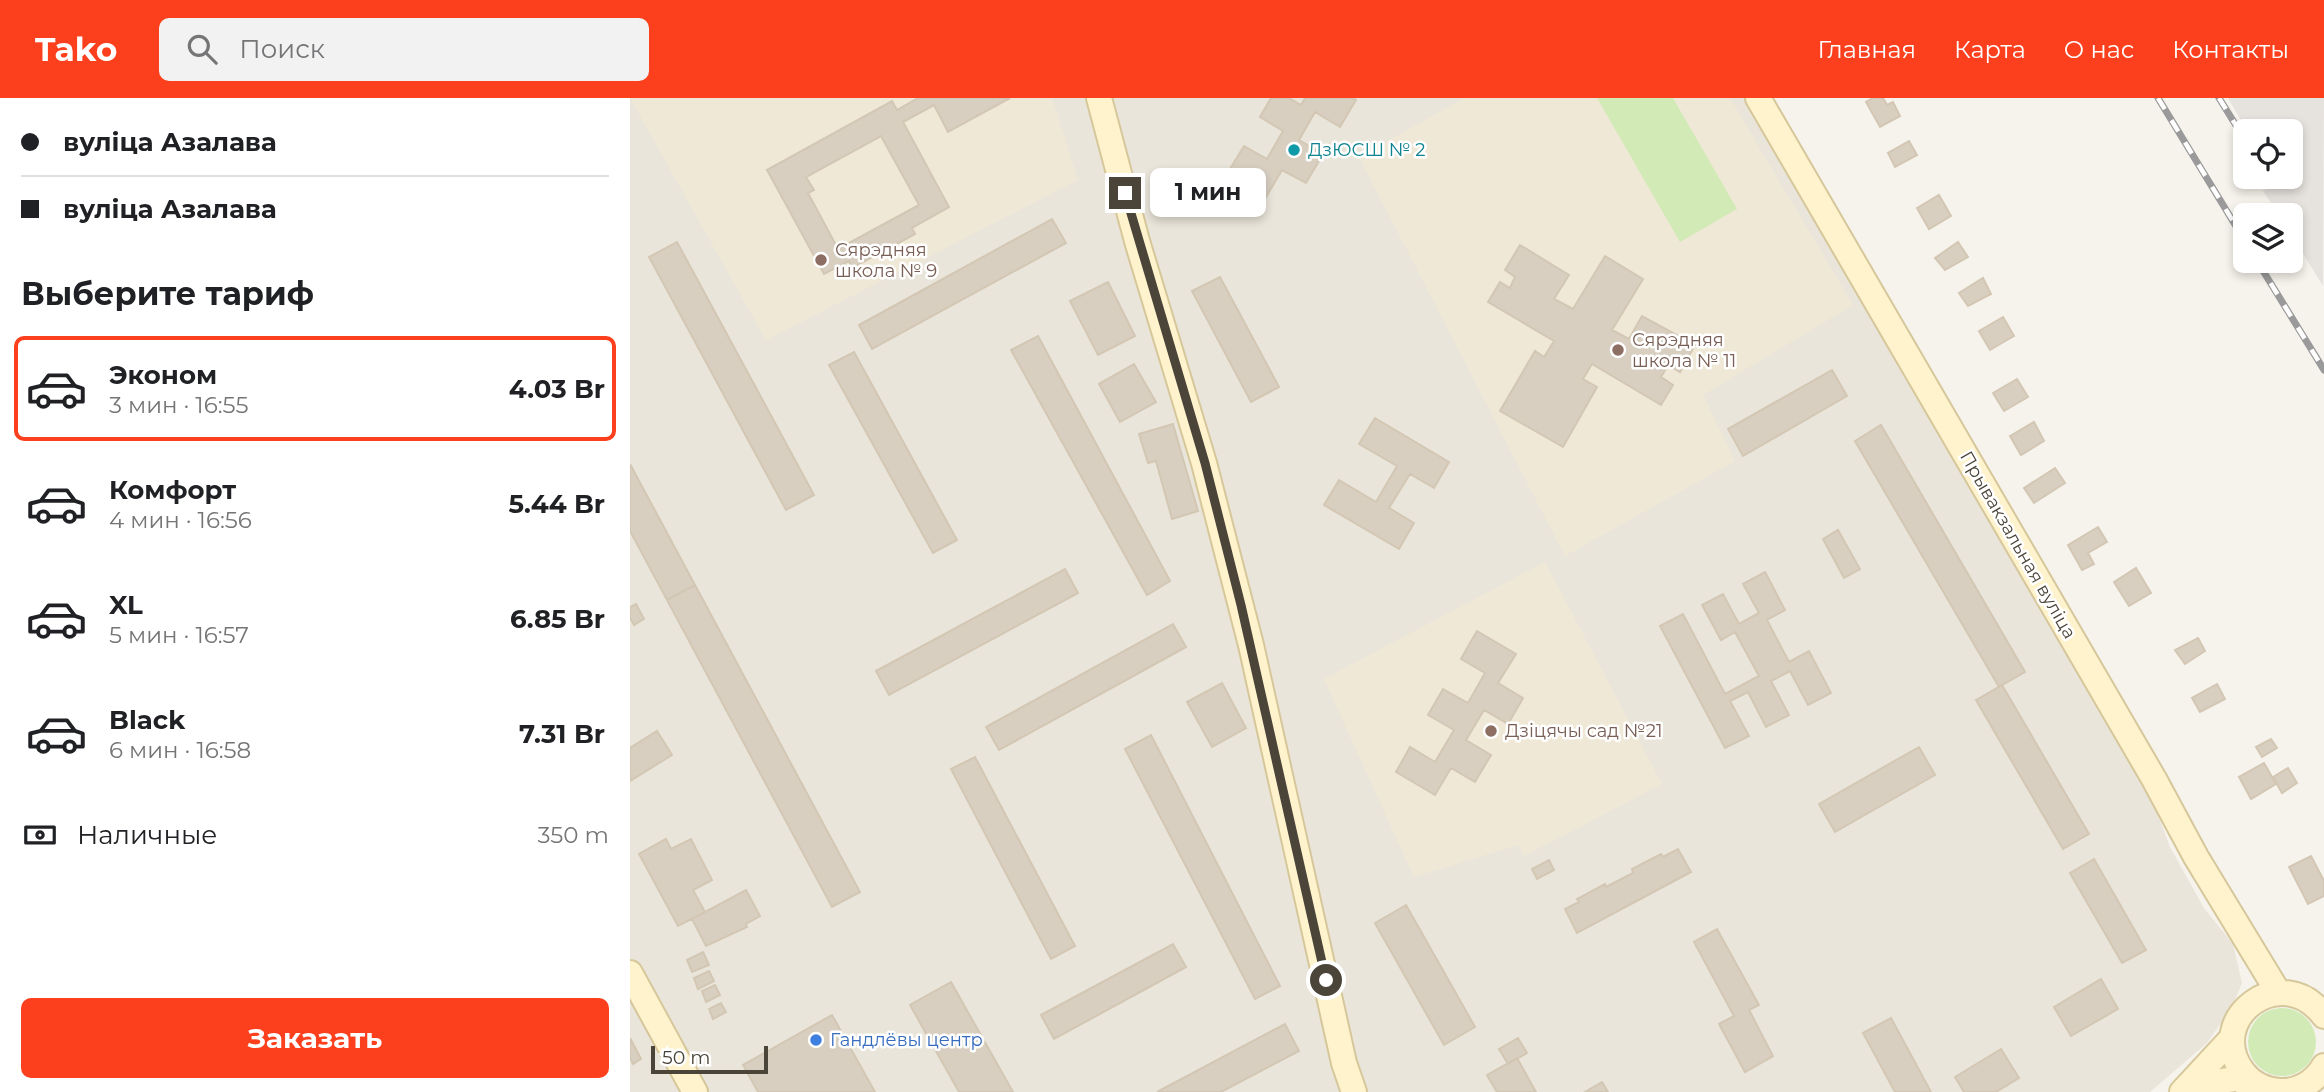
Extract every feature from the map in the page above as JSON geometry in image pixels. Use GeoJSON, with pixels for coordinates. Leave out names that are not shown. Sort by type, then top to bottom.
{"type":"FeatureCollection","features":[{"type":"Feature","properties":{"kind":"street"},"geometry":{"type":"LineString","coordinates":[[1099,98],[1137,241],[1205,463],[1245,621],[1344,1063],[1354,1092]]}},
{"type":"Feature","properties":{"kind":"street","name":"Прывакзальная вуліца"},"geometry":{"type":"LineString","coordinates":[[1758,98],[2133,743],[2196,857],[2278,992]]}},
{"type":"Feature","properties":{"kind":"street"},"geometry":{"type":"LineString","coordinates":[[630,973],[695,1092]]}},
{"type":"Feature","properties":{"kind":"street"},"geometry":{"type":"LineString","coordinates":[[2248,1084],[2233,1052],[2232,1038],[2235,1024],[2247,1007],[2264,995],[2292,993],[2305,998],[2324,1016]]}},
{"type":"Feature","properties":{"kind":"street"},"geometry":{"type":"LineString","coordinates":[[2186,1089],[2232,1038]]}},
{"type":"Feature","properties":{"kind":"street"},"geometry":{"type":"LineString","coordinates":[[2186,1089],[2248,1084],[2271,1090],[2296,1090],[2311,1081],[2324,1066]]}},
{"type":"Feature","properties":{"kind":"shaded area"},"geometry":{"type":"Polygon","coordinates":[[[630,98],[1749,98],[2150,793],[2170,847],[2204,908],[2233,944],[2242,983],[2232,1007],[2207,1043],[2150,1092],[630,1092],[630,98]]]}},
{"type":"Feature","properties":{"kind":"shaded area","name":"Сярэдняя школа № 9"},"geometry":{"type":"Polygon","coordinates":[[[630,98],[1052,98],[1078,180],[766,340],[630,98]]]}},
{"type":"Feature","properties":{"kind":"shaded area","name":"Сярэдняя школа № 11"},"geometry":{"type":"Polygon","coordinates":[[[1464,98],[1730,98],[1853,305],[1703,395],[1735,461],[1565,556],[1359,157],[1464,98]]]}},
{"type":"Feature","properties":{"kind":"shaded area"},"geometry":{"type":"Polygon","coordinates":[[[2228,98],[2324,98],[2323,286],[2303,254],[2303,203],[2271,203],[2263,191],[2303,189],[2303,119],[2240,119],[2228,98]]]}},
{"type":"Feature","properties":{"kind":"shaded area","name":"Дзіцячы сад №21"},"geometry":{"type":"Polygon","coordinates":[[[1545,562],[1662,784],[1524,856],[1518,845],[1414,877],[1324,679],[1545,562]]]}},
{"type":"Feature","properties":{"kind":"green space"},"geometry":{"type":"Polygon","coordinates":[[[1597,98],[1673,98],[1737,209],[1680,242],[1597,98]]]}},
{"type":"Feature","properties":{"kind":"green space"},"geometry":{"type":"Polygon","coordinates":[[[2289,1008],[2310,1023],[2316,1035],[2314,1055],[2306,1066],[2289,1076],[2275,1076],[2258,1066],[2250,1055],[2248,1035],[2258,1018],[2269,1010],[2289,1008]]]}},
{"type":"Feature","properties":{"kind":"building"},"geometry":{"type":"Polygon","coordinates":[[[918,98],[1010,98],[948,132],[934,105],[903,122],[949,207],[912,228],[915,234],[852,268],[849,261],[824,274],[767,170],[892,101],[897,110],[918,98]],[[881,136],[806,177],[814,190],[808,193],[838,249],[919,205],[881,136]]]}},
{"type":"Feature","properties":{"kind":"building","name":"ДзЮСШ № 2"},"geometry":{"type":"Polygon","coordinates":[[[1271,98],[1289,98],[1301,105],[1305,98],[1356,100],[1340,127],[1315,112],[1299,140],[1323,154],[1306,183],[1282,170],[1266,197],[1227,174],[1244,146],[1267,159],[1283,131],[1260,117],[1271,98]]]}},
{"type":"Feature","properties":{"kind":"building"},"geometry":{"type":"Polygon","coordinates":[[[1873,98],[1883,98],[1887,105],[1893,102],[1900,116],[1880,127],[1866,102],[1873,98]]]}},
{"type":"Feature","properties":{"kind":"building"},"geometry":{"type":"Polygon","coordinates":[[[1909,141],[1917,155],[1895,167],[1888,153],[1909,141]]]}},
{"type":"Feature","properties":{"kind":"building"},"geometry":{"type":"Polygon","coordinates":[[[1939,195],[1951,216],[1929,229],[1917,208],[1939,195]]]}},
{"type":"Feature","properties":{"kind":"building"},"geometry":{"type":"Polygon","coordinates":[[[1052,219],[1066,243],[872,349],[859,325],[1052,219]]]}},
{"type":"Feature","properties":{"kind":"building"},"geometry":{"type":"Polygon","coordinates":[[[677,242],[814,495],[786,510],[649,257],[677,242]]]}},
{"type":"Feature","properties":{"kind":"building"},"geometry":{"type":"Polygon","coordinates":[[[1958,242],[1968,257],[1945,270],[1935,258],[1958,242]]]}},
{"type":"Feature","properties":{"kind":"building"},"geometry":{"type":"Polygon","coordinates":[[[1520,245],[1569,275],[1554,299],[1573,309],[1605,256],[1643,279],[1612,330],[1629,339],[1642,316],[1695,345],[1680,372],[1668,365],[1661,377],[1673,385],[1661,405],[1592,364],[1583,379],[1597,387],[1563,447],[1500,411],[1535,351],[1544,357],[1554,341],[1488,302],[1500,282],[1510,288],[1515,277],[1505,270],[1520,245]]]}},
{"type":"Feature","properties":{"kind":"building"},"geometry":{"type":"Polygon","coordinates":[[[1220,277],[1279,387],[1251,402],[1192,291],[1220,277]]]}},
{"type":"Feature","properties":{"kind":"building"},"geometry":{"type":"Polygon","coordinates":[[[1983,278],[1991,294],[1968,306],[1959,293],[1983,278]]]}},
{"type":"Feature","properties":{"kind":"building"},"geometry":{"type":"Polygon","coordinates":[[[1108,282],[1135,336],[1098,355],[1070,301],[1108,282]]]}},
{"type":"Feature","properties":{"kind":"building"},"geometry":{"type":"Polygon","coordinates":[[[2003,317],[2014,336],[1990,350],[1979,331],[2003,317]]]}},
{"type":"Feature","properties":{"kind":"building"},"geometry":{"type":"Polygon","coordinates":[[[1038,336],[1170,581],[1147,595],[1011,350],[1038,336]]]}},
{"type":"Feature","properties":{"kind":"building"},"geometry":{"type":"Polygon","coordinates":[[[854,352],[957,540],[933,553],[829,365],[854,352]]]}},
{"type":"Feature","properties":{"kind":"building"},"geometry":{"type":"Polygon","coordinates":[[[1134,364],[1156,402],[1120,422],[1099,384],[1134,364]]]}},
{"type":"Feature","properties":{"kind":"building"},"geometry":{"type":"Polygon","coordinates":[[[1832,370],[1847,396],[1743,456],[1728,429],[1832,370]]]}},
{"type":"Feature","properties":{"kind":"building"},"geometry":{"type":"Polygon","coordinates":[[[2017,379],[2028,397],[2004,411],[1993,393],[2017,379]]]}},
{"type":"Feature","properties":{"kind":"building"},"geometry":{"type":"Polygon","coordinates":[[[1375,418],[1449,462],[1434,488],[1410,474],[1389,508],[1414,523],[1399,549],[1324,505],[1339,480],[1376,502],[1397,466],[1359,444],[1375,418]]]}},
{"type":"Feature","properties":{"kind":"building"},"geometry":{"type":"Polygon","coordinates":[[[2034,422],[2044,441],[2021,455],[2010,436],[2034,422]]]}},
{"type":"Feature","properties":{"kind":"building"},"geometry":{"type":"Polygon","coordinates":[[[1173,424],[1198,511],[1172,519],[1156,461],[1148,463],[1139,434],[1173,424]]]}},
{"type":"Feature","properties":{"kind":"building"},"geometry":{"type":"Polygon","coordinates":[[[1881,425],[2025,672],[1999,687],[1855,441],[1881,425]]]}},
{"type":"Feature","properties":{"kind":"building"},"geometry":{"type":"Polygon","coordinates":[[[630,464],[695,585],[667,600],[630,531],[630,464]]]}},
{"type":"Feature","properties":{"kind":"building"},"geometry":{"type":"Polygon","coordinates":[[[2055,468],[2065,483],[2034,503],[2024,488],[2055,468]]]}},
{"type":"Feature","properties":{"kind":"building"},"geometry":{"type":"Polygon","coordinates":[[[2098,527],[2107,542],[2088,553],[2094,564],[2082,570],[2068,545],[2098,527]]]}},
{"type":"Feature","properties":{"kind":"building"},"geometry":{"type":"Polygon","coordinates":[[[1838,530],[1860,569],[1844,578],[1823,539],[1838,530]]]}},
{"type":"Feature","properties":{"kind":"building"},"geometry":{"type":"Polygon","coordinates":[[[2136,568],[2151,593],[2129,606],[2114,582],[2136,568]]]}},
{"type":"Feature","properties":{"kind":"building"},"geometry":{"type":"Polygon","coordinates":[[[1065,569],[1078,593],[889,695],[876,671],[1065,569]]]}},
{"type":"Feature","properties":{"kind":"building"},"geometry":{"type":"Polygon","coordinates":[[[1765,572],[1785,610],[1767,620],[1789,662],[1809,651],[1831,693],[1808,705],[1790,671],[1771,681],[1789,715],[1766,727],[1748,692],[1730,701],[1749,736],[1725,748],[1660,626],[1683,614],[1725,694],[1759,676],[1735,632],[1721,640],[1702,605],[1723,594],[1739,624],[1759,613],[1743,584],[1765,572]]]}},
{"type":"Feature","properties":{"kind":"building"},"geometry":{"type":"Polygon","coordinates":[[[695,585],[860,892],[832,907],[667,600],[695,585]]]}},
{"type":"Feature","properties":{"kind":"building"},"geometry":{"type":"Polygon","coordinates":[[[636,604],[644,619],[634,625],[630,618],[630,607],[636,604]]]}},
{"type":"Feature","properties":{"kind":"building"},"geometry":{"type":"Polygon","coordinates":[[[1173,624],[1186,647],[999,750],[986,727],[1173,624]]]}},
{"type":"Feature","properties":{"kind":"building"},"geometry":{"type":"Polygon","coordinates":[[[1477,631],[1516,654],[1498,683],[1523,698],[1508,724],[1484,710],[1466,740],[1491,755],[1475,782],[1451,768],[1435,795],[1396,772],[1410,747],[1435,762],[1454,730],[1428,715],[1443,689],[1468,703],[1485,673],[1461,659],[1477,631]]]}},
{"type":"Feature","properties":{"kind":"building"},"geometry":{"type":"Polygon","coordinates":[[[2198,638],[2205,651],[2185,664],[2175,650],[2198,638]]]}},
{"type":"Feature","properties":{"kind":"building"},"geometry":{"type":"Polygon","coordinates":[[[1222,683],[1246,728],[1212,747],[1187,702],[1222,683]]]}},
{"type":"Feature","properties":{"kind":"building"},"geometry":{"type":"Polygon","coordinates":[[[2217,684],[2225,699],[2200,712],[2192,698],[2217,684]]]}},
{"type":"Feature","properties":{"kind":"building"},"geometry":{"type":"Polygon","coordinates":[[[2002,685],[2089,834],[2063,849],[1976,700],[2002,685]]]}},
{"type":"Feature","properties":{"kind":"building"},"geometry":{"type":"Polygon","coordinates":[[[657,731],[672,755],[630,781],[630,748],[657,731]]]}},
{"type":"Feature","properties":{"kind":"building"},"geometry":{"type":"Polygon","coordinates":[[[1151,735],[1280,986],[1255,999],[1125,749],[1151,735]]]}},
{"type":"Feature","properties":{"kind":"building"},"geometry":{"type":"Polygon","coordinates":[[[2271,739],[2277,748],[2262,757],[2256,747],[2271,739]]]}},
{"type":"Feature","properties":{"kind":"building"},"geometry":{"type":"Polygon","coordinates":[[[1919,747],[1935,775],[1835,832],[1819,804],[1919,747]]]}},
{"type":"Feature","properties":{"kind":"building"},"geometry":{"type":"Polygon","coordinates":[[[975,757],[1075,946],[1051,959],[951,769],[975,757]]]}},
{"type":"Feature","properties":{"kind":"building"},"geometry":{"type":"Polygon","coordinates":[[[2264,763],[2276,784],[2251,799],[2239,777],[2264,763]]]}},
{"type":"Feature","properties":{"kind":"building"},"geometry":{"type":"Polygon","coordinates":[[[2288,768],[2297,783],[2282,793],[2273,777],[2288,768]]]}},
{"type":"Feature","properties":{"kind":"building"},"geometry":{"type":"Polygon","coordinates":[[[666,839],[671,849],[691,839],[712,880],[693,890],[705,912],[678,926],[639,854],[666,839]]]}},
{"type":"Feature","properties":{"kind":"building"},"geometry":{"type":"Polygon","coordinates":[[[1678,849],[1691,872],[1577,933],[1565,909],[1579,902],[1577,899],[1633,873],[1632,869],[1661,854],[1663,857],[1678,849]]]}},
{"type":"Feature","properties":{"kind":"building"},"geometry":{"type":"Polygon","coordinates":[[[2311,856],[2324,881],[2324,896],[2308,904],[2289,867],[2311,856]]]}},
{"type":"Feature","properties":{"kind":"building"},"geometry":{"type":"Polygon","coordinates":[[[2094,859],[2146,950],[2122,963],[2070,873],[2094,859]]]}},
{"type":"Feature","properties":{"kind":"building"},"geometry":{"type":"Polygon","coordinates":[[[1549,860],[1554,870],[1537,879],[1532,869],[1549,860]]]}},
{"type":"Feature","properties":{"kind":"building"},"geometry":{"type":"Polygon","coordinates":[[[746,890],[760,916],[746,924],[747,927],[706,946],[692,919],[746,890]]]}},
{"type":"Feature","properties":{"kind":"building"},"geometry":{"type":"Polygon","coordinates":[[[1406,905],[1475,1027],[1444,1045],[1375,923],[1406,905]]]}},
{"type":"Feature","properties":{"kind":"building"},"geometry":{"type":"Polygon","coordinates":[[[1717,929],[1759,1005],[1749,1010],[1773,1056],[1745,1072],[1719,1024],[1734,1016],[1694,942],[1717,929]]]}},
{"type":"Feature","properties":{"kind":"building"},"geometry":{"type":"Polygon","coordinates":[[[1173,944],[1186,967],[1054,1039],[1041,1015],[1173,944]]]}},
{"type":"Feature","properties":{"kind":"building"},"geometry":{"type":"Polygon","coordinates":[[[703,952],[709,965],[692,972],[687,960],[703,952]]]}},
{"type":"Feature","properties":{"kind":"building"},"geometry":{"type":"Polygon","coordinates":[[[709,971],[714,981],[698,989],[694,978],[709,971]]]}},
{"type":"Feature","properties":{"kind":"building"},"geometry":{"type":"Polygon","coordinates":[[[2101,979],[2118,1009],[2071,1036],[2054,1007],[2101,979]]]}},
{"type":"Feature","properties":{"kind":"building"},"geometry":{"type":"Polygon","coordinates":[[[951,982],[1013,1092],[959,1092],[910,1005],[951,982]]]}},
{"type":"Feature","properties":{"kind":"building"},"geometry":{"type":"Polygon","coordinates":[[[715,985],[720,995],[706,1002],[702,991],[715,985]]]}},
{"type":"Feature","properties":{"kind":"building"},"geometry":{"type":"Polygon","coordinates":[[[721,1003],[726,1012],[713,1019],[709,1009],[721,1003]]]}},
{"type":"Feature","properties":{"kind":"building","name":"Гандлёвы центр"},"geometry":{"type":"Polygon","coordinates":[[[832,1015],[875,1092],[758,1092],[743,1065],[832,1015]]]}},
{"type":"Feature","properties":{"kind":"building"},"geometry":{"type":"Polygon","coordinates":[[[1891,1018],[1931,1092],[1895,1092],[1863,1033],[1891,1018]]]}},
{"type":"Feature","properties":{"kind":"building"},"geometry":{"type":"Polygon","coordinates":[[[1285,1024],[1299,1051],[1221,1092],[1157,1092],[1285,1024]]]}},
{"type":"Feature","properties":{"kind":"building"},"geometry":{"type":"Polygon","coordinates":[[[630,1038],[641,1059],[633,1064],[630,1058],[630,1038]]]}},
{"type":"Feature","properties":{"kind":"building"},"geometry":{"type":"Polygon","coordinates":[[[1518,1038],[1527,1053],[1508,1064],[1499,1049],[1518,1038]]]}},
{"type":"Feature","properties":{"kind":"building"},"geometry":{"type":"Polygon","coordinates":[[[2001,1049],[2019,1078],[1996,1092],[1964,1092],[1955,1077],[2001,1049]]]}},
{"type":"Feature","properties":{"kind":"building"},"geometry":{"type":"Polygon","coordinates":[[[1517,1058],[1536,1092],[1497,1092],[1487,1075],[1517,1058]]]}},
{"type":"Feature","properties":{"kind":"building"},"geometry":{"type":"Polygon","coordinates":[[[1602,1082],[1608,1092],[1585,1092],[1602,1082]]]}},
{"type":"Feature","properties":{"kind":"railway"},"geometry":{"type":"LineString","coordinates":[[2158,98],[2233,221]]}},
{"type":"Feature","properties":{"kind":"railway"},"geometry":{"type":"LineString","coordinates":[[2219,98],[2233,121]]}},
{"type":"Feature","properties":{"kind":"railway"},"geometry":{"type":"LineString","coordinates":[[2264,273],[2324,370]]}},
{"type":"Feature","properties":{"kind":"place","name":"ДзЮСШ № 2"},"geometry":{"type":"Point","coordinates":[1294,150]}},
{"type":"Feature","properties":{"kind":"place","name":"Сярэдняя школа № 9"},"geometry":{"type":"Point","coordinates":[821,260]}},
{"type":"Feature","properties":{"kind":"place","name":"Сярэдняя школа № 11"},"geometry":{"type":"Point","coordinates":[1618,350]}},
{"type":"Feature","properties":{"kind":"place","name":"Дзіцячы сад №21"},"geometry":{"type":"Point","coordinates":[1491,731]}},
{"type":"Feature","properties":{"kind":"place","name":"Гандлёвы центр"},"geometry":{"type":"Point","coordinates":[816,1040]}},
{"type":"Feature","properties":{"kind":"route"},"geometry":{"type":"LineString","coordinates":[[1125,193],[1137,241],[1205,463],[1251,645],[1326,980]]}}]}
